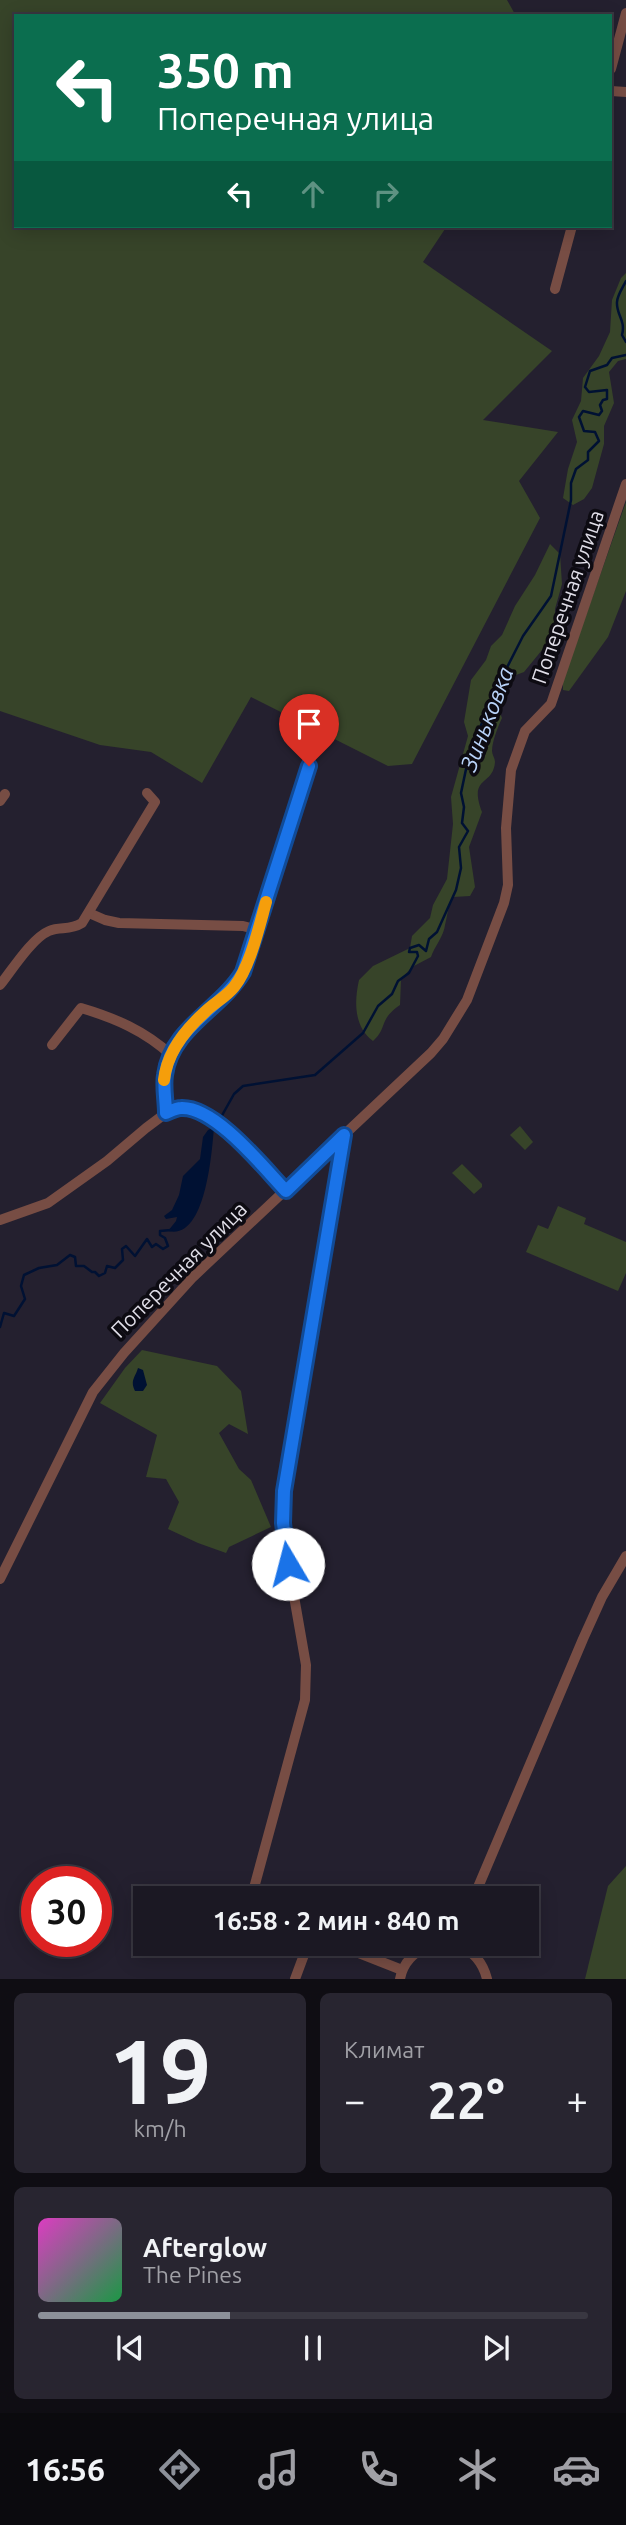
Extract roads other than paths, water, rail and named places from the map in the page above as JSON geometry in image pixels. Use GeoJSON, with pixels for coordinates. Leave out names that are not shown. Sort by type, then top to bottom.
{"type":"FeatureCollection","features":[{"type":"Feature","properties":{"kind":"street"},"geometry":{"type":"LineString","coordinates":[[612,65],[626,13]]}},
{"type":"Feature","properties":{"kind":"street"},"geometry":{"type":"LineString","coordinates":[[555,289],[571,228]]}},
{"type":"Feature","properties":{"kind":"street","name":"Поперечная улица"},"geometry":{"type":"LineString","coordinates":[[0,1578],[84,1409],[107,1373],[175,1296],[443,1039],[460,1013],[476,979],[508,885],[507,799],[519,742],[525,731],[551,704],[626,484]]}},
{"type":"Feature","properties":{"kind":"street"},"geometry":{"type":"LineString","coordinates":[[166,1113],[164,1077],[171,1055],[191,1025],[234,987],[243,972],[302,792],[315,741],[312,736],[287,722]]}},
{"type":"Feature","properties":{"kind":"street"},"geometry":{"type":"LineString","coordinates":[[0,985],[37,939],[55,929],[73,929],[89,914],[155,802],[147,793]]}},
{"type":"Feature","properties":{"kind":"street"},"geometry":{"type":"LineString","coordinates":[[89,914],[119,923],[243,926],[258,930]]}},
{"type":"Feature","properties":{"kind":"street"},"geometry":{"type":"LineString","coordinates":[[52,1045],[82,1008],[137,1030],[171,1055]]}},
{"type":"Feature","properties":{"kind":"street"},"geometry":{"type":"LineString","coordinates":[[0,1220],[48,1203],[107,1161],[166,1113],[179,1108],[190,1108],[220,1124],[286,1191]]}},
{"type":"Feature","properties":{"kind":"street"},"geometry":{"type":"LineString","coordinates":[[255,1886],[305,1700],[306,1665],[284,1539],[283,1507],[344,1135]]}},
{"type":"Feature","properties":{"kind":"street"},"geometry":{"type":"LineString","coordinates":[[324,1154],[333,1161],[338,1170]]}},
{"type":"Feature","properties":{"kind":"street"},"geometry":{"type":"LineString","coordinates":[[478,1886],[583,1639],[602,1597],[626,1556]]}},
{"type":"Feature","properties":{"kind":"street"},"geometry":{"type":"LineString","coordinates":[[295,1979],[304,1956]]}},
{"type":"Feature","properties":{"kind":"street"},"geometry":{"type":"LineString","coordinates":[[361,1956],[401,1975],[411,1956]]}},
{"type":"Feature","properties":{"kind":"street"},"geometry":{"type":"LineString","coordinates":[[476,1956],[487,1979]]}},
{"type":"Feature","properties":{"kind":"water"},"geometry":{"type":"Polygon","coordinates":[[[214,1127],[209,1173],[199,1209],[191,1222],[181,1230],[168,1231],[177,1217],[166,1219],[164,1216],[172,1210],[183,1176],[200,1159],[203,1137],[214,1127]]]}},
{"type":"Feature","properties":{"kind":"water"},"geometry":{"type":"Polygon","coordinates":[[[138,1368],[143,1370],[147,1385],[143,1391],[135,1391],[133,1384],[138,1368]]]}},
{"type":"Feature","properties":{"kind":"waterway","name":"Зиньковка"},"geometry":{"type":"LineString","coordinates":[[626,281],[617,302],[623,325],[622,335],[626,342]]}},
{"type":"Feature","properties":{"kind":"waterway","name":"Зиньковка"},"geometry":{"type":"LineString","coordinates":[[220,1119],[234,1094],[243,1086],[315,1075],[363,1033],[378,1006],[392,994],[398,981],[409,973],[418,956],[417,952],[409,952],[410,948],[419,945],[426,951],[429,939],[437,932],[456,890],[461,868],[459,847],[468,831],[462,823],[464,807],[461,793],[469,755],[494,693],[523,636],[551,596],[571,500],[571,483],[576,469],[588,460],[588,452],[599,441],[595,432],[584,431],[579,417],[583,411],[599,415],[602,411],[600,405],[607,399],[607,390],[589,392],[585,387],[590,371],[607,365],[612,358],[626,355]]}},
{"type":"Feature","properties":{"kind":"waterway","name":"Зиньковка"},"geometry":{"type":"LineString","coordinates":[[0,1327],[4,1313],[14,1316],[25,1299],[21,1286],[24,1275],[39,1268],[57,1265],[70,1255],[75,1257],[76,1266],[84,1266],[99,1276],[105,1273],[107,1266],[115,1268],[123,1260],[122,1249],[126,1246],[135,1256],[147,1239],[152,1247],[156,1244],[163,1249],[168,1246],[160,1231],[171,1230]]}}]}
